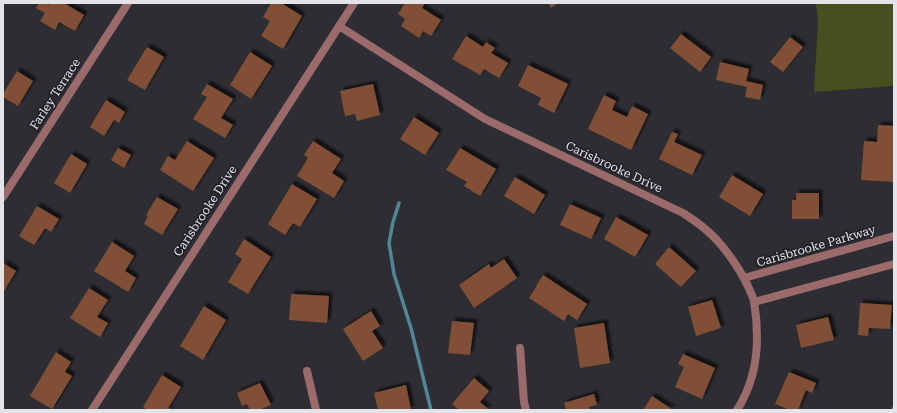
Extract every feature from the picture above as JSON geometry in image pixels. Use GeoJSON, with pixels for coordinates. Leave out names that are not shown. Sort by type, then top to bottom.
{"type":"FeatureCollection","features":[{"type":"Feature","properties":{"kind":"street","name":"Farley Terrace"},"geometry":{"type":"LineString","coordinates":[[3,197],[128,3]]}},
{"type":"Feature","properties":{"kind":"street","name":"Carisbrooke Drive"},"geometry":{"type":"LineString","coordinates":[[92,410],[354,3]]}},
{"type":"Feature","properties":{"kind":"street","name":"Carisbrooke Drive"},"geometry":{"type":"LineString","coordinates":[[339,26],[485,119],[688,216],[712,234],[724,246],[744,278],[754,302],[757,322],[756,364],[750,384],[737,410]]}},
{"type":"Feature","properties":{"kind":"street","name":"Carisbrooke Parkway"},"geometry":{"type":"LineString","coordinates":[[744,278],[894,236]]}},
{"type":"Feature","properties":{"kind":"street"},"geometry":{"type":"LineString","coordinates":[[754,302],[894,264]]}},
{"type":"Feature","properties":{"kind":"street"},"geometry":{"type":"LineString","coordinates":[[520,348],[524,402],[526,410]]}},
{"type":"Feature","properties":{"kind":"street"},"geometry":{"type":"LineString","coordinates":[[307,371],[316,410]]}},
{"type":"Feature","properties":{"kind":"green space"},"geometry":{"type":"Polygon","coordinates":[[[816,3],[894,3],[894,86],[814,92],[818,22],[816,3]]]}},
{"type":"Feature","properties":{"kind":"building"},"geometry":{"type":"Polygon","coordinates":[[[39,3],[46,3],[49,5],[50,3],[64,3],[84,15],[75,31],[59,22],[55,30],[40,21],[45,13],[36,8],[39,3]]]}},
{"type":"Feature","properties":{"kind":"building"},"geometry":{"type":"Polygon","coordinates":[[[271,3],[281,3],[302,16],[283,49],[261,36],[270,21],[263,17],[271,3]]]}},
{"type":"Feature","properties":{"kind":"building"},"geometry":{"type":"Polygon","coordinates":[[[405,3],[425,3],[422,8],[441,20],[431,36],[423,31],[419,38],[401,26],[405,19],[398,14],[405,3]]]}},
{"type":"Feature","properties":{"kind":"building"},"geometry":{"type":"Polygon","coordinates":[[[548,3],[558,3],[551,8],[548,3]]]}},
{"type":"Feature","properties":{"kind":"building"},"geometry":{"type":"Polygon","coordinates":[[[681,34],[711,57],[700,72],[670,48],[681,34]]]}},
{"type":"Feature","properties":{"kind":"building"},"geometry":{"type":"Polygon","coordinates":[[[466,36],[483,47],[486,42],[495,48],[491,53],[508,63],[499,78],[484,69],[480,75],[452,59],[466,36]]]}},
{"type":"Feature","properties":{"kind":"building"},"geometry":{"type":"Polygon","coordinates":[[[790,37],[803,47],[783,72],[770,62],[790,37]]]}},
{"type":"Feature","properties":{"kind":"building"},"geometry":{"type":"Polygon","coordinates":[[[147,47],[164,57],[145,90],[127,80],[147,47]]]}},
{"type":"Feature","properties":{"kind":"building"},"geometry":{"type":"Polygon","coordinates":[[[250,52],[272,66],[251,99],[230,85],[250,52]]]}},
{"type":"Feature","properties":{"kind":"building"},"geometry":{"type":"Polygon","coordinates":[[[720,62],[749,69],[746,81],[763,85],[760,100],[745,97],[747,87],[716,80],[720,62]]]}},
{"type":"Feature","properties":{"kind":"building"},"geometry":{"type":"Polygon","coordinates":[[[528,65],[568,84],[554,113],[538,105],[541,98],[518,86],[528,65]]]}},
{"type":"Feature","properties":{"kind":"building"},"geometry":{"type":"Polygon","coordinates":[[[17,71],[33,81],[18,106],[3,97],[3,94],[17,71]]]}},
{"type":"Feature","properties":{"kind":"building"},"geometry":{"type":"Polygon","coordinates":[[[207,84],[233,99],[221,118],[233,125],[225,138],[193,119],[207,97],[201,94],[207,84]]]}},
{"type":"Feature","properties":{"kind":"building"},"geometry":{"type":"Polygon","coordinates":[[[373,84],[380,115],[357,121],[355,114],[345,116],[340,91],[373,84]]]}},
{"type":"Feature","properties":{"kind":"building"},"geometry":{"type":"Polygon","coordinates":[[[604,95],[616,101],[612,110],[627,117],[632,106],[648,114],[631,150],[588,129],[604,95]]]}},
{"type":"Feature","properties":{"kind":"building"},"geometry":{"type":"Polygon","coordinates":[[[106,100],[125,112],[119,123],[114,120],[104,136],[90,127],[106,100]]]}},
{"type":"Feature","properties":{"kind":"building"},"geometry":{"type":"Polygon","coordinates":[[[414,117],[439,133],[425,155],[400,139],[414,117]]]}},
{"type":"Feature","properties":{"kind":"building"},"geometry":{"type":"Polygon","coordinates":[[[878,125],[894,126],[894,182],[861,180],[864,141],[877,142],[878,125]]]}},
{"type":"Feature","properties":{"kind":"building"},"geometry":{"type":"Polygon","coordinates":[[[672,132],[678,134],[674,142],[702,155],[692,175],[659,159],[672,132]]]}},
{"type":"Feature","properties":{"kind":"building"},"geometry":{"type":"Polygon","coordinates":[[[187,141],[214,158],[193,191],[160,170],[168,156],[175,160],[187,141]]]}},
{"type":"Feature","properties":{"kind":"building"},"geometry":{"type":"Polygon","coordinates":[[[313,141],[341,159],[332,173],[344,181],[334,198],[297,176],[308,158],[304,155],[313,141]]]}},
{"type":"Feature","properties":{"kind":"building"},"geometry":{"type":"Polygon","coordinates":[[[118,148],[131,155],[124,168],[111,160],[118,148]]]}},
{"type":"Feature","properties":{"kind":"building"},"geometry":{"type":"Polygon","coordinates":[[[460,148],[496,169],[480,196],[464,186],[467,182],[446,170],[460,148]]]}},
{"type":"Feature","properties":{"kind":"building"},"geometry":{"type":"Polygon","coordinates":[[[71,154],[87,164],[70,193],[54,183],[71,154]]]}},
{"type":"Feature","properties":{"kind":"building"},"geometry":{"type":"Polygon","coordinates":[[[732,175],[763,194],[750,216],[719,197],[732,175]]]}},
{"type":"Feature","properties":{"kind":"building"},"geometry":{"type":"Polygon","coordinates":[[[515,177],[545,195],[534,214],[504,196],[515,177]]]}},
{"type":"Feature","properties":{"kind":"building"},"geometry":{"type":"Polygon","coordinates":[[[292,184],[317,199],[300,227],[293,223],[285,235],[268,224],[292,184]]]}},
{"type":"Feature","properties":{"kind":"building"},"geometry":{"type":"Polygon","coordinates":[[[796,193],[819,193],[819,219],[792,219],[792,200],[796,200],[796,193]]]}},
{"type":"Feature","properties":{"kind":"building"},"geometry":{"type":"Polygon","coordinates":[[[157,197],[178,209],[162,235],[144,224],[148,216],[146,215],[157,197]]]}},
{"type":"Feature","properties":{"kind":"building"},"geometry":{"type":"Polygon","coordinates":[[[570,204],[601,218],[591,239],[560,225],[570,204]]]}},
{"type":"Feature","properties":{"kind":"building"},"geometry":{"type":"Polygon","coordinates":[[[37,206],[59,219],[51,232],[45,228],[34,245],[19,236],[37,206]]]}},
{"type":"Feature","properties":{"kind":"building"},"geometry":{"type":"Polygon","coordinates":[[[616,217],[648,235],[635,257],[604,239],[616,217]]]}},
{"type":"Feature","properties":{"kind":"building"},"geometry":{"type":"Polygon","coordinates":[[[244,239],[271,257],[248,294],[228,282],[242,259],[235,254],[244,239]]]}},
{"type":"Feature","properties":{"kind":"building"},"geometry":{"type":"Polygon","coordinates":[[[112,242],[134,256],[125,271],[136,278],[128,292],[94,271],[112,242]]]}},
{"type":"Feature","properties":{"kind":"building"},"geometry":{"type":"Polygon","coordinates":[[[669,247],[696,271],[681,287],[655,264],[669,247]]]}},
{"type":"Feature","properties":{"kind":"building"},"geometry":{"type":"Polygon","coordinates":[[[504,259],[517,278],[474,308],[459,285],[489,264],[491,268],[504,259]]]}},
{"type":"Feature","properties":{"kind":"building"},"geometry":{"type":"Polygon","coordinates":[[[3,263],[16,271],[3,293],[3,263]]]}},
{"type":"Feature","properties":{"kind":"building"},"geometry":{"type":"Polygon","coordinates":[[[543,275],[587,304],[577,320],[568,314],[564,321],[529,298],[543,275]]]}},
{"type":"Feature","properties":{"kind":"building"},"geometry":{"type":"Polygon","coordinates":[[[89,288],[108,300],[97,317],[108,323],[100,337],[70,318],[89,288]]]}},
{"type":"Feature","properties":{"kind":"building"},"geometry":{"type":"Polygon","coordinates":[[[291,294],[329,296],[327,323],[289,320],[291,294]]]}},
{"type":"Feature","properties":{"kind":"building"},"geometry":{"type":"Polygon","coordinates":[[[712,300],[721,328],[696,336],[688,307],[712,300]]]}},
{"type":"Feature","properties":{"kind":"building"},"geometry":{"type":"Polygon","coordinates":[[[860,303],[892,305],[890,329],[869,328],[868,336],[858,335],[860,303]]]}},
{"type":"Feature","properties":{"kind":"building"},"geometry":{"type":"Polygon","coordinates":[[[204,306],[226,320],[203,360],[180,346],[204,306]]]}},
{"type":"Feature","properties":{"kind":"building"},"geometry":{"type":"Polygon","coordinates":[[[371,311],[380,326],[372,331],[383,348],[363,361],[343,329],[371,311]]]}},
{"type":"Feature","properties":{"kind":"building"},"geometry":{"type":"Polygon","coordinates":[[[828,317],[834,340],[801,348],[796,325],[828,317]]]}},
{"type":"Feature","properties":{"kind":"building"},"geometry":{"type":"Polygon","coordinates":[[[452,321],[474,323],[470,355],[448,353],[452,321]]]}},
{"type":"Feature","properties":{"kind":"building"},"geometry":{"type":"Polygon","coordinates":[[[604,323],[610,363],[580,368],[574,328],[604,323]]]}},
{"type":"Feature","properties":{"kind":"building"},"geometry":{"type":"Polygon","coordinates":[[[56,352],[71,362],[65,372],[72,376],[52,409],[30,396],[56,352]]]}},
{"type":"Feature","properties":{"kind":"building"},"geometry":{"type":"Polygon","coordinates":[[[683,354],[715,368],[702,399],[675,387],[684,367],[678,364],[683,354]]]}},
{"type":"Feature","properties":{"kind":"building"},"geometry":{"type":"Polygon","coordinates":[[[789,372],[816,383],[812,393],[806,390],[798,410],[790,410],[775,404],[789,372]]]}},
{"type":"Feature","properties":{"kind":"building"},"geometry":{"type":"Polygon","coordinates":[[[162,375],[181,387],[168,408],[172,410],[147,410],[143,407],[162,375]]]}},
{"type":"Feature","properties":{"kind":"building"},"geometry":{"type":"Polygon","coordinates":[[[474,378],[489,391],[480,402],[489,410],[459,410],[452,404],[474,378]]]}},
{"type":"Feature","properties":{"kind":"building"},"geometry":{"type":"Polygon","coordinates":[[[260,383],[271,405],[259,410],[250,410],[247,404],[242,406],[237,393],[260,383]]]}},
{"type":"Feature","properties":{"kind":"building"},"geometry":{"type":"Polygon","coordinates":[[[406,385],[411,410],[378,410],[374,393],[406,385]]]}},
{"type":"Feature","properties":{"kind":"building"},"geometry":{"type":"Polygon","coordinates":[[[594,394],[597,405],[589,407],[590,410],[566,410],[564,403],[594,394]]]}},
{"type":"Feature","properties":{"kind":"building"},"geometry":{"type":"Polygon","coordinates":[[[652,396],[673,410],[643,410],[652,396]]]}},
{"type":"Feature","properties":{"kind":"waterway"},"geometry":{"type":"LineString","coordinates":[[399,203],[393,222],[389,243],[394,274],[411,328],[431,410]]}}]}
